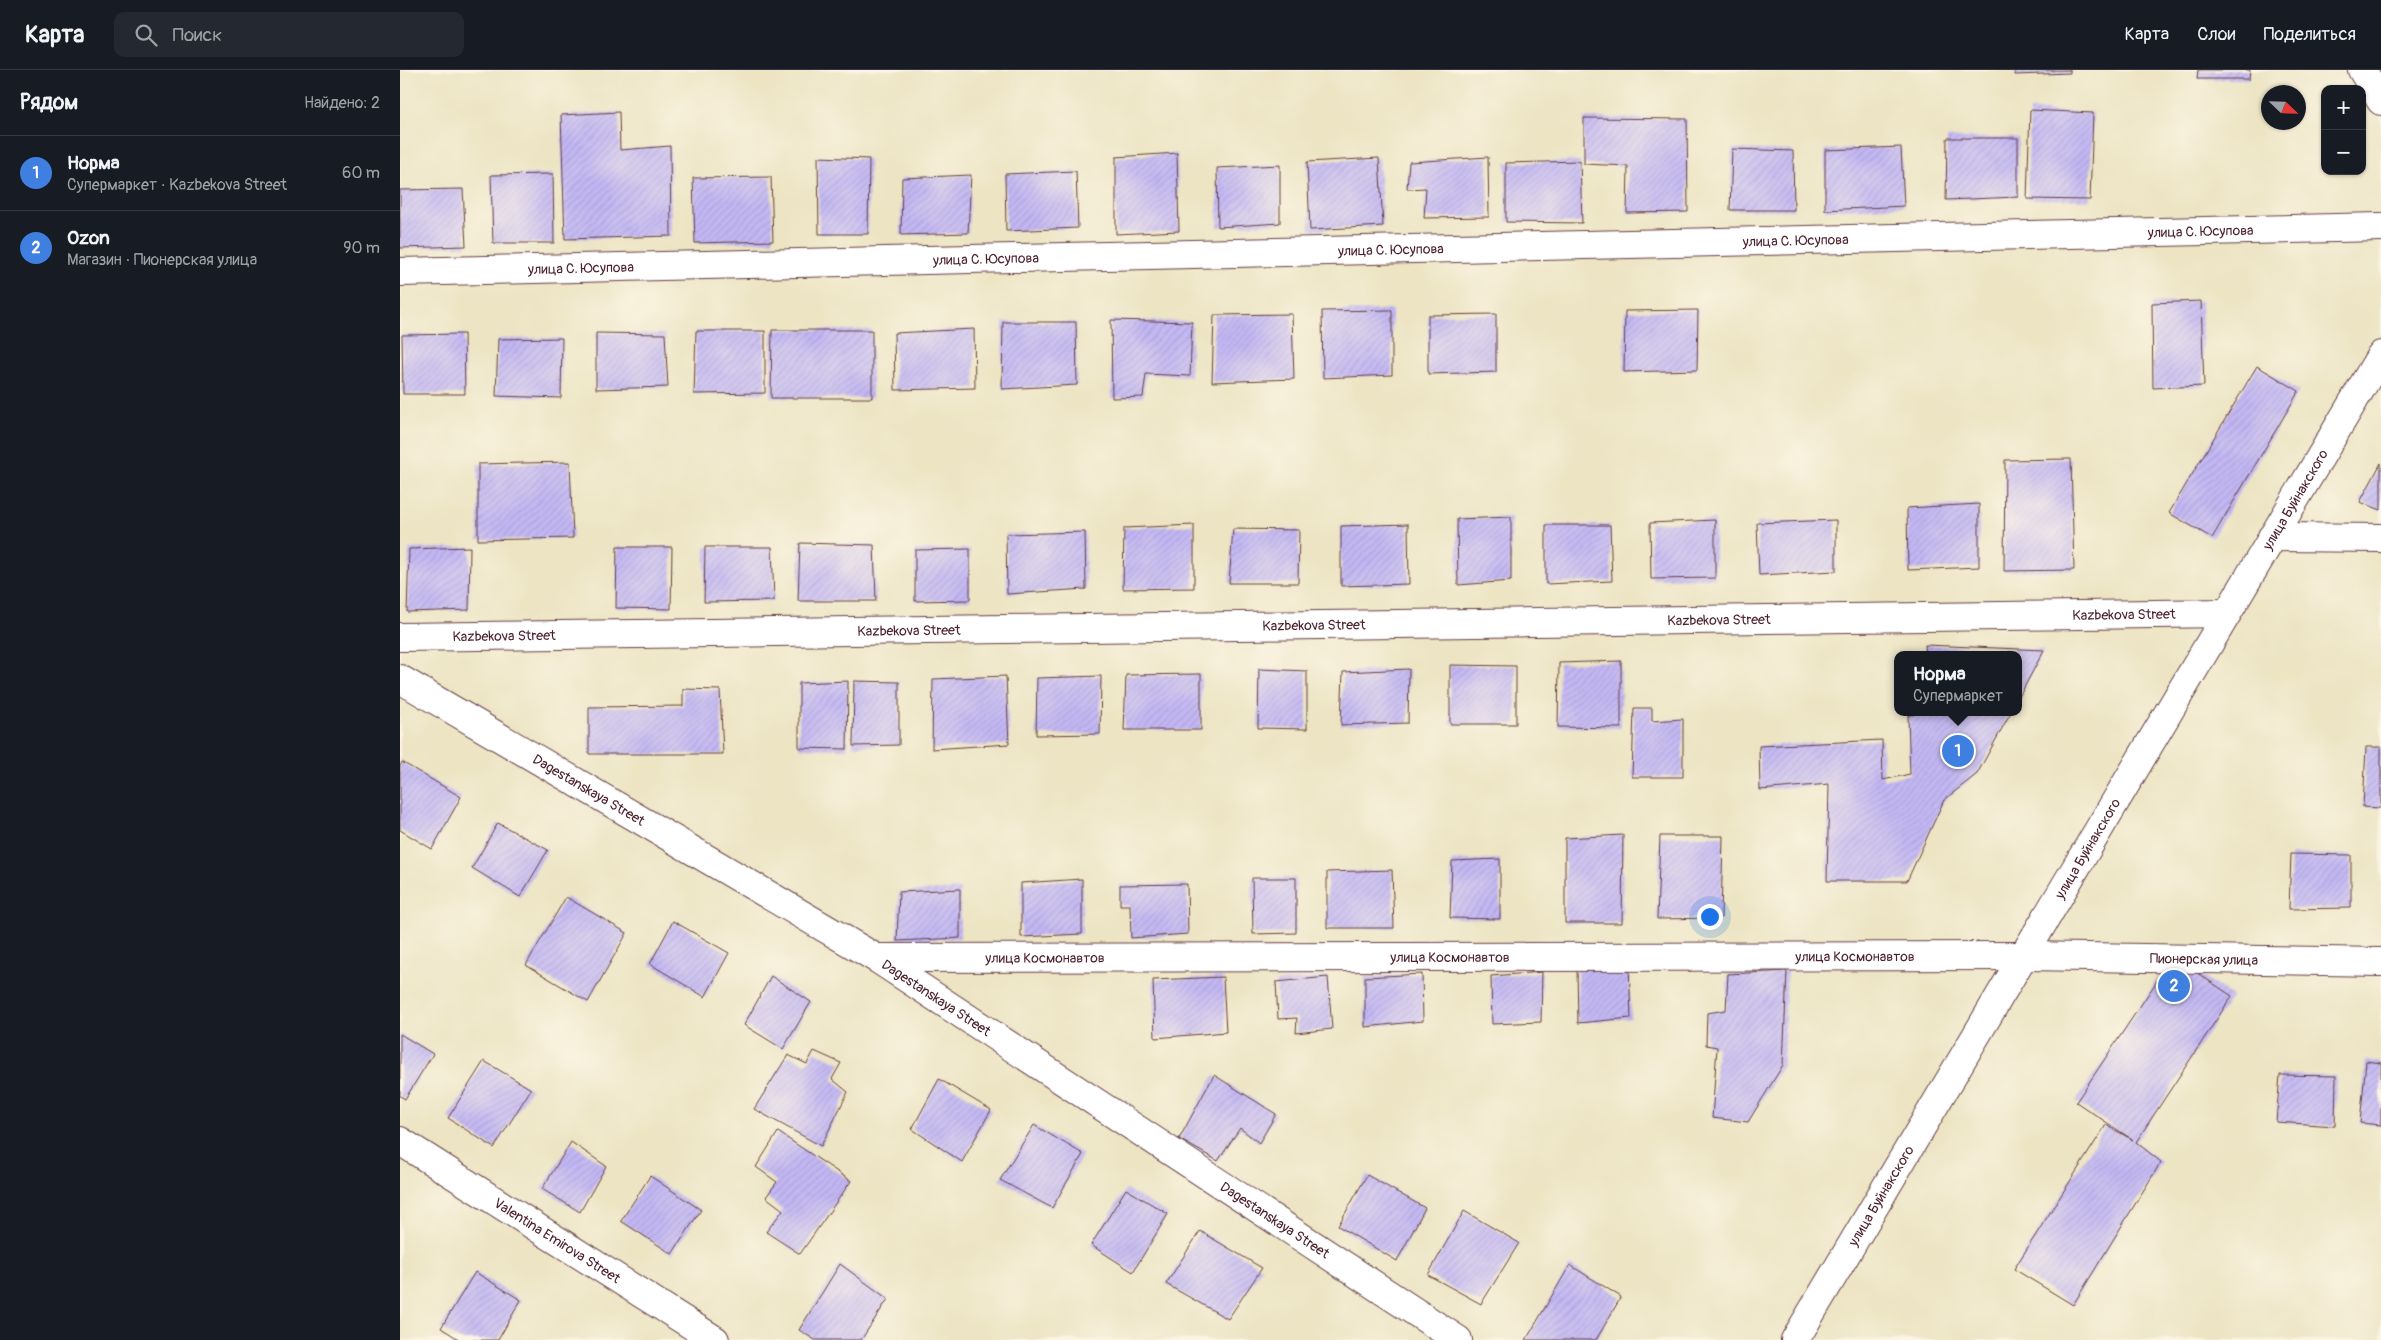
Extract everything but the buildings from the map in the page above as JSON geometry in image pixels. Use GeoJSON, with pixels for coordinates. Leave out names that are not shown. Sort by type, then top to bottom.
{"type":"FeatureCollection","features":[{"type":"Feature","properties":{"kind":"street"},"geometry":{"type":"LineString","coordinates":[[2362,70],[2381,100]]}},
{"type":"Feature","properties":{"kind":"street","name":"улица С. Юсупова"},"geometry":{"type":"LineString","coordinates":[[400,272],[2381,227]]}},
{"type":"Feature","properties":{"kind":"street","name":"улица Буйнакского"},"geometry":{"type":"LineString","coordinates":[[1795,1340],[2381,355]]}},
{"type":"Feature","properties":{"kind":"street"},"geometry":{"type":"LineString","coordinates":[[2272,537],[2381,538]]}},
{"type":"Feature","properties":{"kind":"street","name":"Kazbekova Street"},"geometry":{"type":"LineString","coordinates":[[400,637],[2226,613]]}},
{"type":"Feature","properties":{"kind":"street","name":"Dagestanskaya Street"},"geometry":{"type":"LineString","coordinates":[[400,679],[876,958],[1458,1340]]}},
{"type":"Feature","properties":{"kind":"street","name":"улица Космонавтов"},"geometry":{"type":"LineString","coordinates":[[876,958],[2025,956]]}},
{"type":"Feature","properties":{"kind":"street","name":"Пионерская улица"},"geometry":{"type":"LineString","coordinates":[[2025,956],[2381,962]]}},
{"type":"Feature","properties":{"kind":"street","name":"Valentina Emirova Street"},"geometry":{"type":"LineString","coordinates":[[400,1141],[715,1340]]}},
{"type":"Feature","properties":{"kind":"place","name":"Норма"},"geometry":{"type":"Point","coordinates":[1958,751]}},
{"type":"Feature","properties":{"kind":"place","name":"Ozon"},"geometry":{"type":"Point","coordinates":[2174,986]}}]}
